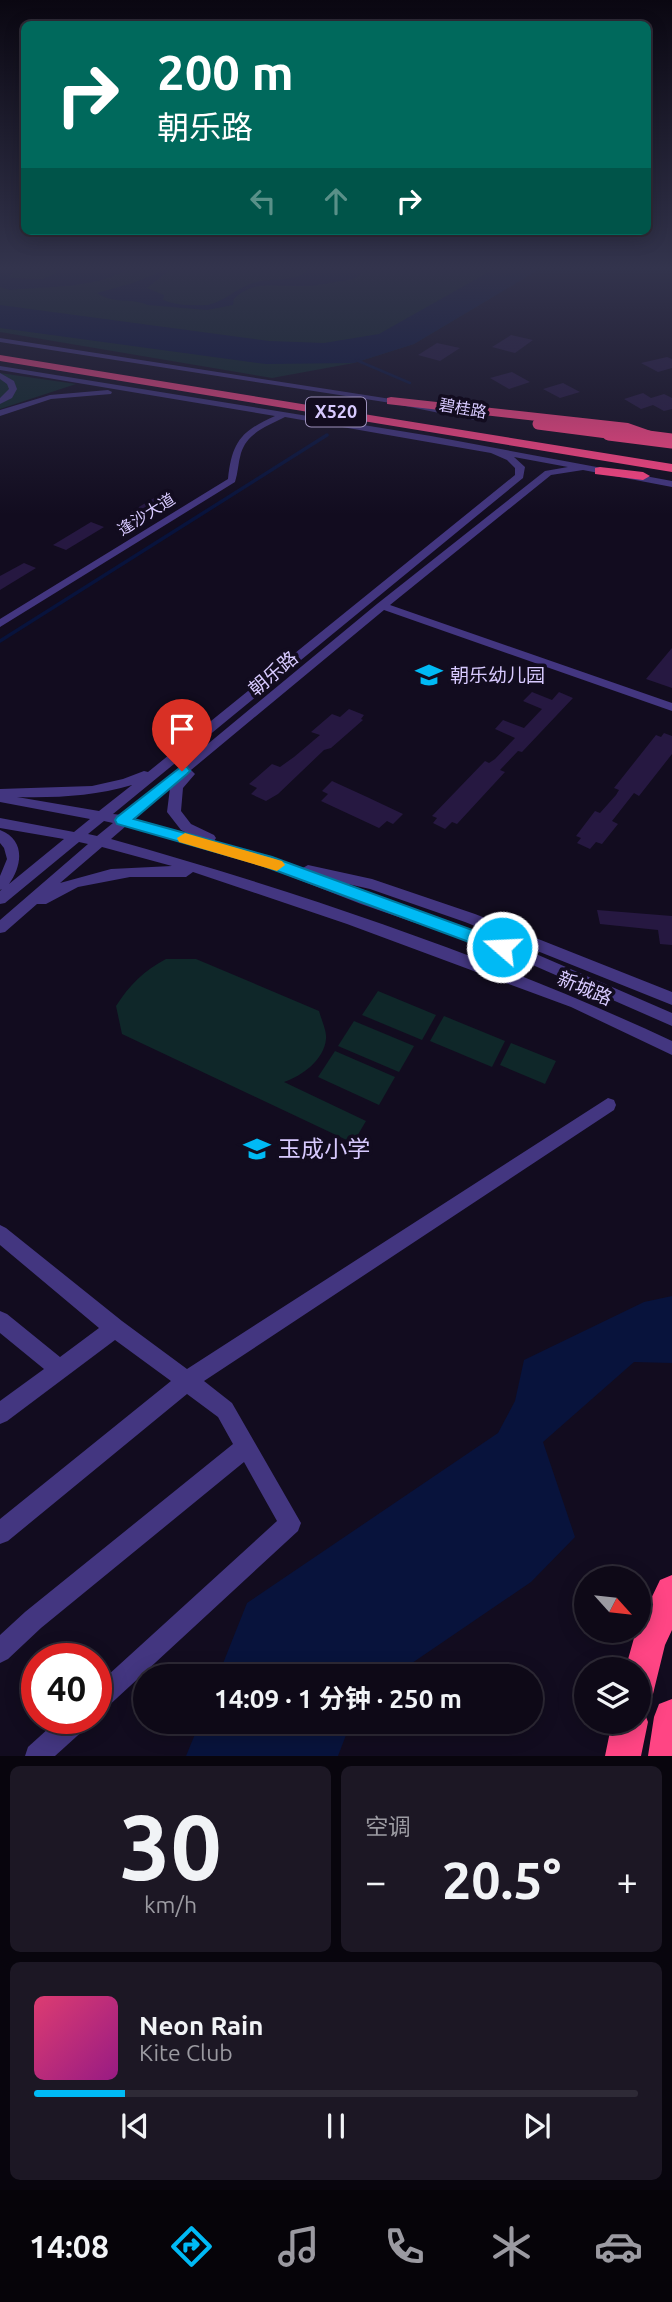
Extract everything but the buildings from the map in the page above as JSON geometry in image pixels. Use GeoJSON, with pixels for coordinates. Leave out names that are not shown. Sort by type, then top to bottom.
{"type":"FeatureCollection","features":[{"type":"Feature","properties":{"kind":"highway","name":"碧桂路"},"geometry":{"type":"LineString","coordinates":[[6,351],[672,459]]}},
{"type":"Feature","properties":{"kind":"highway","name":"X520"},"geometry":{"type":"LineString","coordinates":[[0,358],[672,470]]}},
{"type":"Feature","properties":{"kind":"highway"},"geometry":{"type":"LineString","coordinates":[[219,394],[371,429]]}},
{"type":"Feature","properties":{"kind":"highway"},"geometry":{"type":"LineString","coordinates":[[321,401],[473,417],[672,443]]}},
{"type":"Feature","properties":{"kind":"highway"},"geometry":{"type":"LineString","coordinates":[[391,401],[628,427],[672,443]]}},
{"type":"Feature","properties":{"kind":"highway"},"geometry":{"type":"LineString","coordinates":[[431,439],[672,470]]}},
{"type":"Feature","properties":{"kind":"highway"},"geometry":{"type":"LineString","coordinates":[[600,471],[672,482]]}},
{"type":"Feature","properties":{"kind":"highway"},"geometry":{"type":"LineString","coordinates":[[645,1657],[648,1643],[672,1592]]}},
{"type":"Feature","properties":{"kind":"highway"},"geometry":{"type":"LineString","coordinates":[[666,1756],[672,1717]]}},
{"type":"Feature","properties":{"kind":"highway"},"geometry":{"type":"LineString","coordinates":[[623,1756],[628,1734]]}},
{"type":"Feature","properties":{"kind":"street"},"geometry":{"type":"LineString","coordinates":[[70,351],[391,401],[473,417]]}},
{"type":"Feature","properties":{"kind":"street"},"geometry":{"type":"LineString","coordinates":[[0,368],[431,439],[600,471]]}},
{"type":"Feature","properties":{"kind":"street"},"geometry":{"type":"LineString","coordinates":[[0,374],[11,383],[13,389],[9,396],[0,402]]}},
{"type":"Feature","properties":{"kind":"street"},"geometry":{"type":"LineString","coordinates":[[0,413],[23,404],[72,394],[152,392]]}},
{"type":"Feature","properties":{"kind":"street","name":"逢沙大道"},"geometry":{"type":"LineString","coordinates":[[0,624],[232,480],[234,455],[241,439],[283,415]]}},
{"type":"Feature","properties":{"kind":"street","name":"朝乐路"},"geometry":{"type":"LineString","coordinates":[[0,899],[520,476],[520,467],[510,458],[495,452]]}},
{"type":"Feature","properties":{"kind":"street","name":"朝乐路"},"geometry":{"type":"LineString","coordinates":[[0,929],[122,820],[521,494],[548,473],[580,468]]}},
{"type":"Feature","properties":{"kind":"street"},"geometry":{"type":"LineString","coordinates":[[504,489],[523,484],[526,486],[521,494]]}},
{"type":"Feature","properties":{"kind":"street"},"geometry":{"type":"LineString","coordinates":[[381,606],[672,708]]}},
{"type":"Feature","properties":{"kind":"street"},"geometry":{"type":"LineString","coordinates":[[222,737],[177,787],[174,812],[186,827],[257,859],[384,888],[470,918],[672,999]]}},
{"type":"Feature","properties":{"kind":"street"},"geometry":{"type":"LineString","coordinates":[[0,792],[62,794],[95,790],[131,781],[164,765]]}},
{"type":"Feature","properties":{"kind":"street","name":"新城路"},"geometry":{"type":"LineString","coordinates":[[0,798],[122,820],[257,859],[524,955],[672,1020]]}},
{"type":"Feature","properties":{"kind":"street","name":"新城路"},"geometry":{"type":"LineString","coordinates":[[0,823],[99,841],[216,874],[352,920],[576,1003],[672,1048]]}},
{"type":"Feature","properties":{"kind":"street"},"geometry":{"type":"LineString","coordinates":[[0,835],[15,851],[13,866],[0,885]]}},
{"type":"Feature","properties":{"kind":"street"},"geometry":{"type":"LineString","coordinates":[[0,929],[46,896],[102,874],[162,870],[216,874]]}},
{"type":"Feature","properties":{"kind":"street"},"geometry":{"type":"LineString","coordinates":[[0,1532],[187,1381],[608,1105]]}},
{"type":"Feature","properties":{"kind":"street"},"geometry":{"type":"LineString","coordinates":[[0,1234],[114,1328],[225,1410],[290,1523],[112,1687]]}},
{"type":"Feature","properties":{"kind":"street"},"geometry":{"type":"LineString","coordinates":[[0,1321],[59,1369]]}},
{"type":"Feature","properties":{"kind":"street"},"geometry":{"type":"LineString","coordinates":[[0,1414],[114,1328]]}},
{"type":"Feature","properties":{"kind":"street"},"geometry":{"type":"LineString","coordinates":[[0,1651],[33,1620],[246,1447]]}},
{"type":"Feature","properties":{"kind":"street"},"geometry":{"type":"LineString","coordinates":[[37,1756],[61,1734]]}},
{"type":"Feature","properties":{"kind":"green space"},"geometry":{"type":"Polygon","coordinates":[[[112,351],[392,351],[354,363],[272,378],[112,351]]]}},
{"type":"Feature","properties":{"kind":"green space"},"geometry":{"type":"Polygon","coordinates":[[[0,373],[76,384],[0,409],[0,373]]]}},
{"type":"Feature","properties":{"kind":"green space"},"geometry":{"type":"Polygon","coordinates":[[[166,959],[196,959],[319,1011],[326,1036],[321,1054],[305,1071],[284,1082],[366,1121],[353,1143],[122,1034],[116,1006],[138,979],[166,959]]]}},
{"type":"Feature","properties":{"kind":"green space"},"geometry":{"type":"Polygon","coordinates":[[[378,991],[436,1015],[422,1040],[362,1015],[378,991]]]}},
{"type":"Feature","properties":{"kind":"green space"},"geometry":{"type":"Polygon","coordinates":[[[444,1016],[505,1041],[492,1067],[430,1041],[444,1016]]]}},
{"type":"Feature","properties":{"kind":"green space"},"geometry":{"type":"Polygon","coordinates":[[[354,1021],[414,1046],[399,1072],[338,1046],[354,1021]]]}},
{"type":"Feature","properties":{"kind":"green space"},"geometry":{"type":"Polygon","coordinates":[[[511,1043],[556,1061],[545,1084],[500,1065],[511,1043]]]}},
{"type":"Feature","properties":{"kind":"green space"},"geometry":{"type":"Polygon","coordinates":[[[335,1051],[395,1077],[379,1105],[318,1077],[335,1051]]]}},
{"type":"Feature","properties":{"kind":"water"},"geometry":{"type":"Polygon","coordinates":[[[170,351],[392,351],[354,363],[266,364],[170,351]]]}},
{"type":"Feature","properties":{"kind":"water"},"geometry":{"type":"Polygon","coordinates":[[[672,1296],[672,1363],[634,1362],[543,1442],[575,1537],[531,1582],[411,1664],[223,1664],[247,1603],[498,1433],[515,1401],[524,1360],[644,1302],[672,1296]]]}},
{"type":"Feature","properties":{"kind":"water"},"geometry":{"type":"Polygon","coordinates":[[[195,1734],[346,1734],[338,1756],[186,1756],[195,1734]]]}},
{"type":"Feature","properties":{"kind":"waterway"},"geometry":{"type":"LineString","coordinates":[[356,360],[410,383]]}},
{"type":"Feature","properties":{"kind":"waterway"},"geometry":{"type":"LineString","coordinates":[[0,641],[327,435]]}},
{"type":"Feature","properties":{"kind":"slow traffic"},"geometry":{"type":"LineString","coordinates":[[185,838],[277,865]]}},
{"type":"Feature","properties":{"kind":"place","name":"朝乐幼儿园"},"geometry":{"type":"Point","coordinates":[429,675]}},
{"type":"Feature","properties":{"kind":"place","name":"玉成小学"},"geometry":{"type":"Point","coordinates":[257,1149]}},
{"type":"Feature","properties":{"kind":"route"},"geometry":{"type":"LineString","coordinates":[[182,771],[122,820],[266,861],[366,900],[502,947]]}}]}
